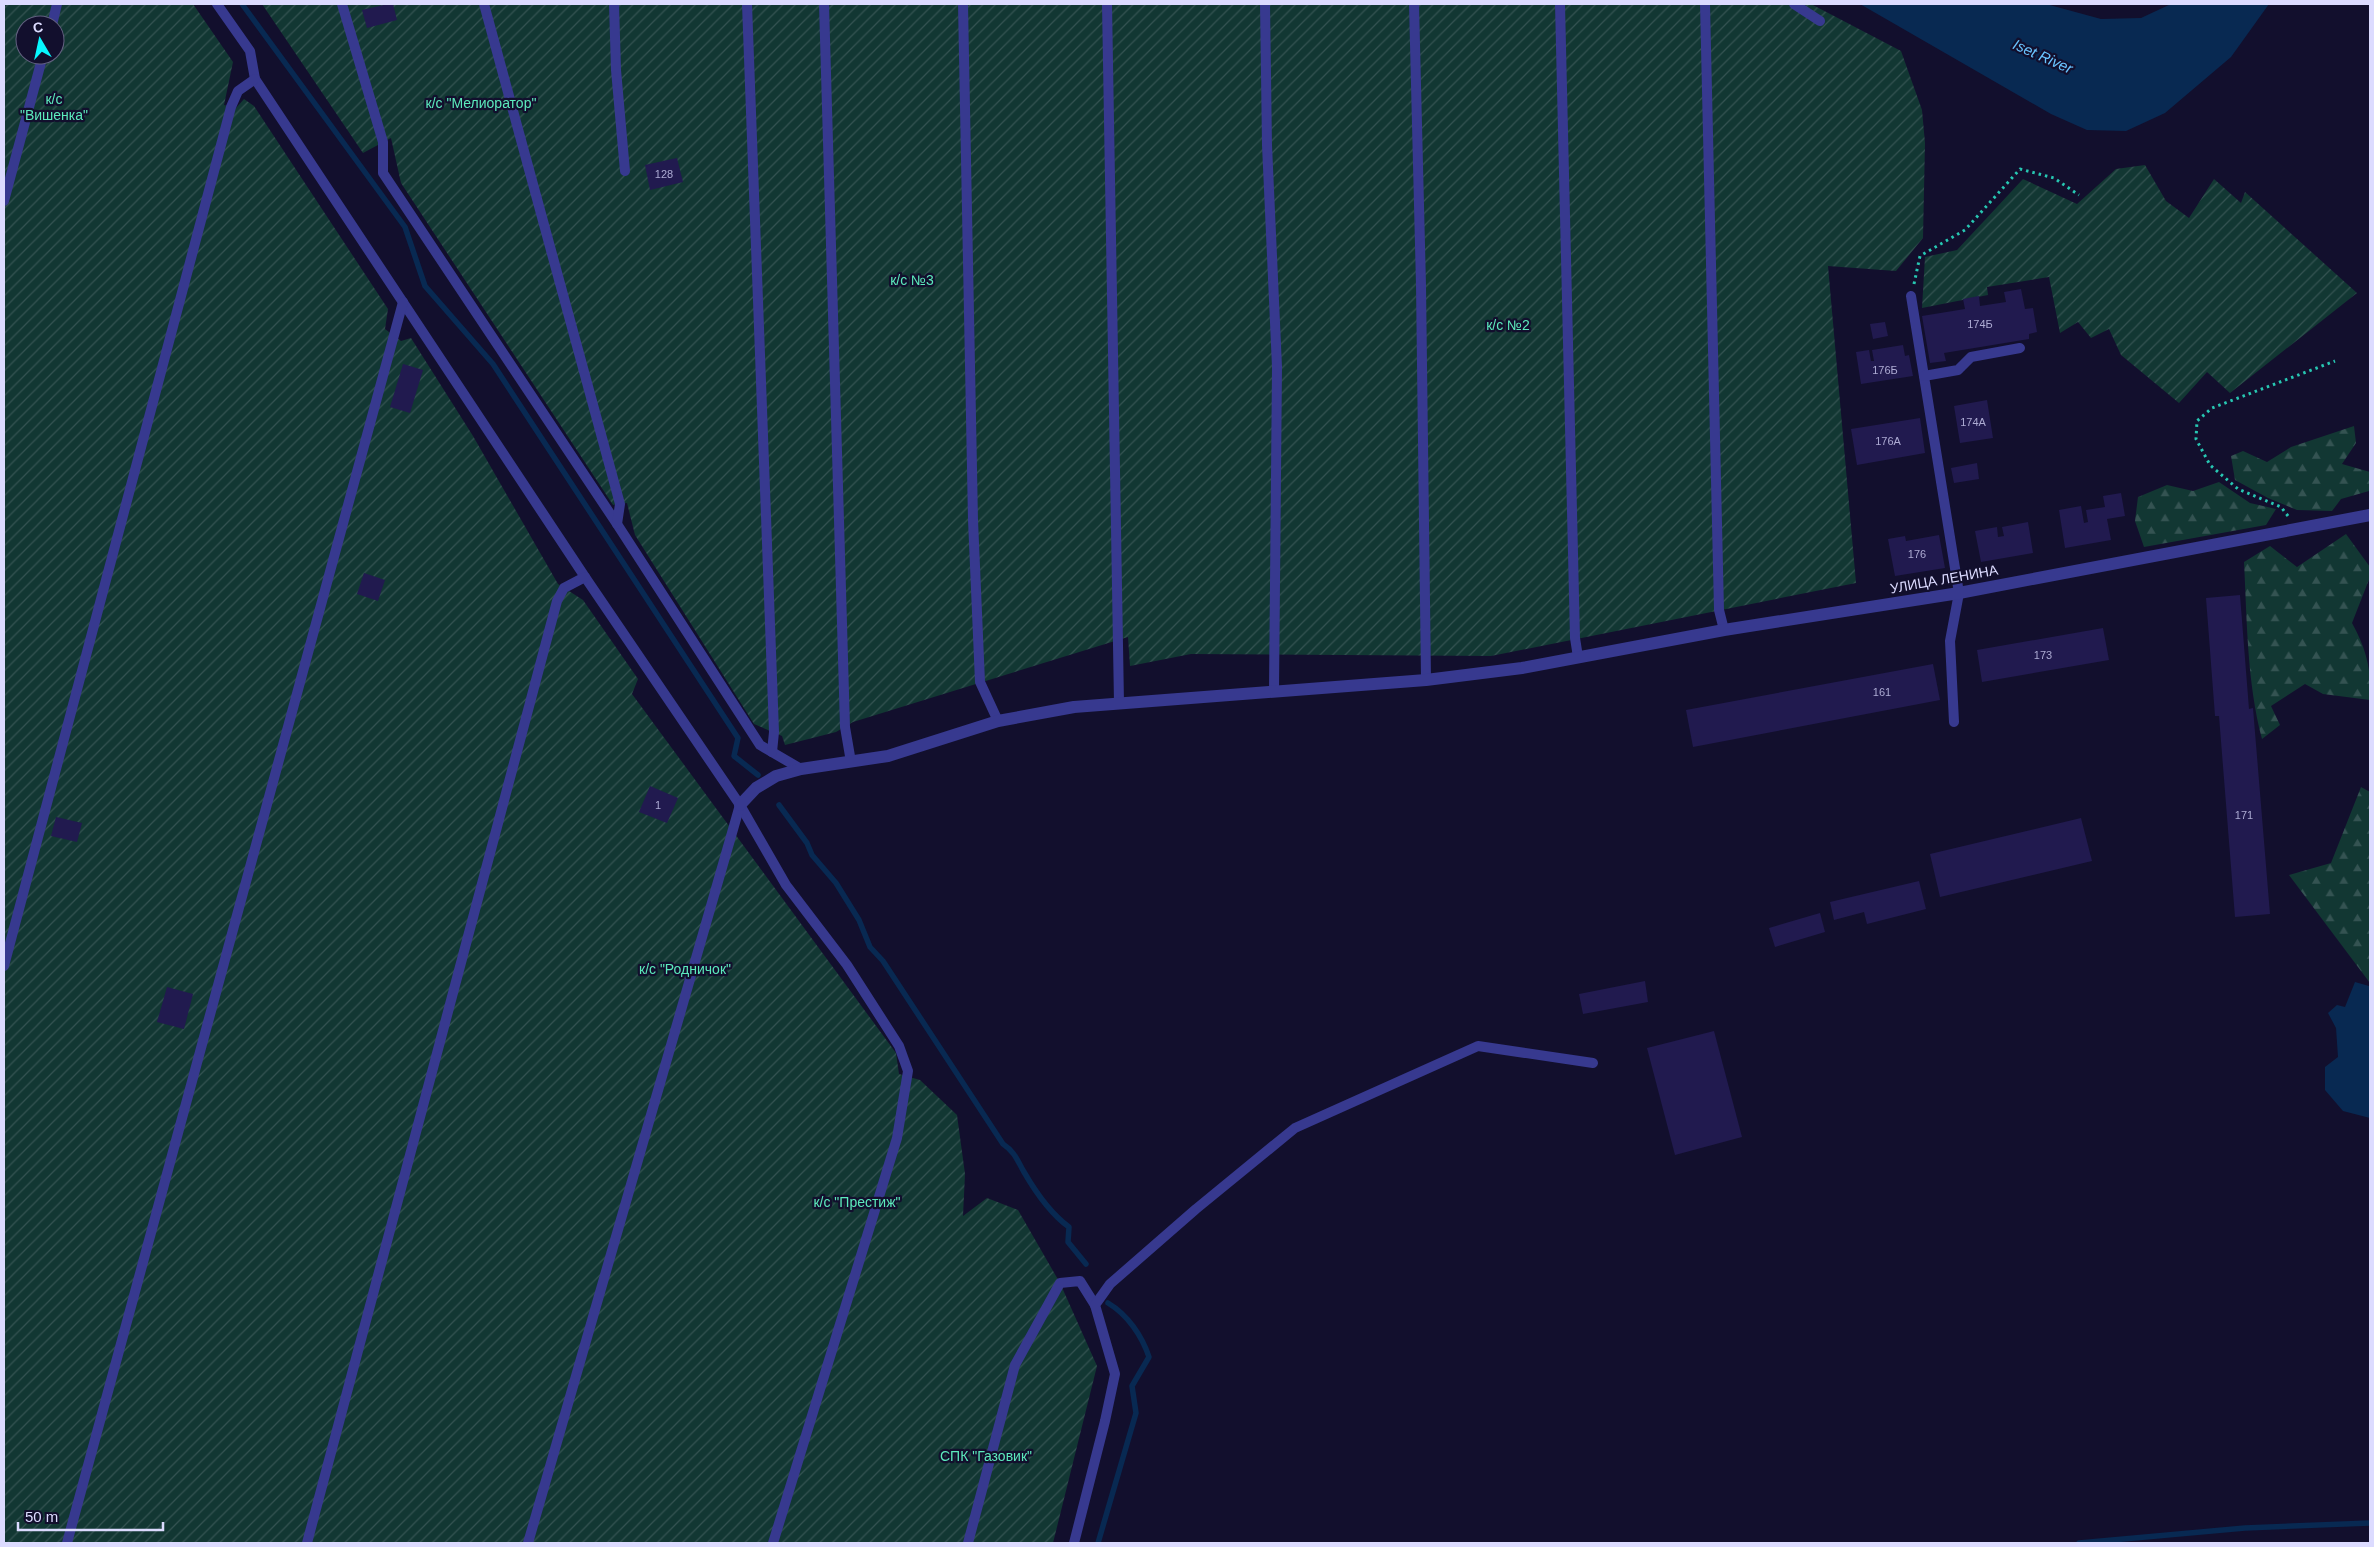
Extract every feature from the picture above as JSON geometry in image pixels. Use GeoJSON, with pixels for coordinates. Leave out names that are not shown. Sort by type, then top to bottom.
{"type":"FeatureCollection","features":[{"type":"Feature","properties":{"kind":"street","name":"УЛИЦА ЛЕНИНА"},"geometry":{"type":"LineString","coordinates":[[740,804],[756,788],[776,776],[801,768],[888,756],[998,721],[1074,707],[1426,680],[1522,668],[1724,630],[1959,593],[2370,515]]}},
{"type":"Feature","properties":{"kind":"lane"},"geometry":{"type":"LineString","coordinates":[[218,4],[250,51],[255,79],[585,577],[740,804],[786,885],[846,965],[899,1046],[908,1071],[897,1138],[773,1543]]}},
{"type":"Feature","properties":{"kind":"lane"},"geometry":{"type":"LineString","coordinates":[[342,4],[383,142],[382,173],[617,524],[760,745],[801,768]]}},
{"type":"Feature","properties":{"kind":"lane"},"geometry":{"type":"LineString","coordinates":[[484,4],[620,504],[617,524]]}},
{"type":"Feature","properties":{"kind":"lane"},"geometry":{"type":"LineString","coordinates":[[614,4],[625,171]]}},
{"type":"Feature","properties":{"kind":"lane"},"geometry":{"type":"LineString","coordinates":[[747,4],[774,732],[772,752]]}},
{"type":"Feature","properties":{"kind":"lane"},"geometry":{"type":"LineString","coordinates":[[824,4],[845,727],[850,762]]}},
{"type":"Feature","properties":{"kind":"lane"},"geometry":{"type":"LineString","coordinates":[[963,4],[973,520],[980,682],[998,721]]}},
{"type":"Feature","properties":{"kind":"lane"},"geometry":{"type":"LineString","coordinates":[[1107,4],[1119,703]]}},
{"type":"Feature","properties":{"kind":"lane"},"geometry":{"type":"LineString","coordinates":[[1265,4],[1267,145],[1277,367],[1274,691]]}},
{"type":"Feature","properties":{"kind":"lane"},"geometry":{"type":"LineString","coordinates":[[1414,4],[1421,285],[1426,680]]}},
{"type":"Feature","properties":{"kind":"lane"},"geometry":{"type":"LineString","coordinates":[[1560,4],[1575,638],[1578,657]]}},
{"type":"Feature","properties":{"kind":"lane"},"geometry":{"type":"LineString","coordinates":[[1705,4],[1719,610],[1724,630]]}},
{"type":"Feature","properties":{"kind":"lane"},"geometry":{"type":"LineString","coordinates":[[1794,4],[1820,21]]}},
{"type":"Feature","properties":{"kind":"lane"},"geometry":{"type":"LineString","coordinates":[[4,201],[40,65]]}},
{"type":"Feature","properties":{"kind":"lane"},"geometry":{"type":"LineString","coordinates":[[4,966],[231,107],[238,91],[255,79]]}},
{"type":"Feature","properties":{"kind":"lane"},"geometry":{"type":"LineString","coordinates":[[1911,296],[1959,593],[1950,641],[1954,722]]}},
{"type":"Feature","properties":{"kind":"lane"},"geometry":{"type":"LineString","coordinates":[[67,1543],[403,302]]}},
{"type":"Feature","properties":{"kind":"lane"},"geometry":{"type":"LineString","coordinates":[[1924,376],[1958,370],[1971,357],[2020,348]]}},
{"type":"Feature","properties":{"kind":"lane"},"geometry":{"type":"LineString","coordinates":[[307,1543],[557,601],[564,588],[585,577]]}},
{"type":"Feature","properties":{"kind":"lane"},"geometry":{"type":"LineString","coordinates":[[528,1543],[740,804]]}},
{"type":"Feature","properties":{"kind":"lane"},"geometry":{"type":"LineString","coordinates":[[1095,1305],[1110,1284],[1196,1208],[1295,1128],[1478,1046],[1593,1063]]}},
{"type":"Feature","properties":{"kind":"lane"},"geometry":{"type":"LineString","coordinates":[[968,1543],[1015,1365],[1060,1283],[1080,1281],[1095,1305],[1115,1374],[1106,1422],[1074,1543]]}},
{"type":"Feature","properties":{"kind":"path"},"geometry":{"type":"LineString","coordinates":[[1911,296],[1920,256],[1964,230],[2020,169],[2054,178],[2079,195]]}},
{"type":"Feature","properties":{"kind":"path"},"geometry":{"type":"LineString","coordinates":[[2298,528],[2281,507],[2238,489],[2210,465],[2196,439],[2197,421],[2212,408],[2335,361]]}},
{"type":"Feature","properties":{"kind":"green space"},"geometry":{"type":"Polygon","coordinates":[[[4,4],[193,4],[233,62],[224,105],[236,108],[244,99],[254,106],[388,309],[385,329],[401,341],[411,338],[473,436],[558,584],[583,600],[638,679],[632,694],[896,1053],[899,1074],[920,1080],[957,1115],[965,1174],[963,1216],[987,1198],[1018,1210],[1060,1283],[1097,1366],[1053,1543],[4,1543],[4,4]]]}},
{"type":"Feature","properties":{"kind":"green space"},"geometry":{"type":"Polygon","coordinates":[[[262,4],[1811,4],[1901,51],[1922,110],[1925,143],[1923,238],[1896,271],[1828,266],[1856,583],[1491,656],[1191,654],[1130,666],[1128,637],[853,722],[836,732],[785,745],[782,736],[754,724],[635,535],[627,503],[613,505],[401,183],[391,138],[363,153],[262,4]]]}},
{"type":"Feature","properties":{"kind":"green space"},"geometry":{"type":"Polygon","coordinates":[[[2145,165],[2166,201],[2189,218],[2214,179],[2241,203],[2245,192],[2357,293],[2230,393],[2207,372],[2179,403],[2121,355],[2109,329],[2091,338],[2078,322],[2060,333],[2049,277],[1987,287],[1988,295],[1922,308],[1925,257],[1957,250],[2023,179],[2077,204],[2116,169],[2145,165]]]}},
{"type":"Feature","properties":{"kind":"green space"},"geometry":{"type":"Polygon","coordinates":[[[2354,426],[2356,443],[2342,464],[2370,472],[2369,491],[2341,499],[2332,511],[2297,510],[2268,498],[2235,480],[2231,456],[2243,451],[2267,462],[2291,447],[2354,426]]]}},
{"type":"Feature","properties":{"kind":"green space"},"geometry":{"type":"Polygon","coordinates":[[[2219,482],[2250,503],[2276,509],[2266,525],[2144,547],[2135,521],[2138,497],[2167,485],[2193,491],[2219,482]]]}},
{"type":"Feature","properties":{"kind":"green space"},"geometry":{"type":"Polygon","coordinates":[[[2346,534],[2370,567],[2370,577],[2352,623],[2367,660],[2370,679],[2370,700],[2323,694],[2305,684],[2271,706],[2280,725],[2262,739],[2253,696],[2244,562],[2270,546],[2297,567],[2346,534]]]}},
{"type":"Feature","properties":{"kind":"green space"},"geometry":{"type":"Polygon","coordinates":[[[2361,787],[2370,792],[2370,983],[2289,875],[2331,863],[2361,787]]]}},
{"type":"Feature","properties":{"kind":"water","name":"Iset River"},"geometry":{"type":"Polygon","coordinates":[[[1860,4],[2046,4],[2101,19],[2141,18],[2171,4],[2269,4],[2231,57],[2165,113],[2126,131],[2087,130],[2051,114],[1860,4]]]}},
{"type":"Feature","properties":{"kind":"water"},"geometry":{"type":"Polygon","coordinates":[[[2355,982],[2369,986],[2370,990],[2370,1118],[2343,1111],[2325,1090],[2325,1067],[2338,1057],[2336,1028],[2328,1013],[2337,1005],[2345,1007],[2355,982]]]}},
{"type":"Feature","properties":{"kind":"building"},"geometry":{"type":"Polygon","coordinates":[[[393,4],[397,20],[367,28],[362,10],[393,4]]]}},
{"type":"Feature","properties":{"kind":"building"},"geometry":{"type":"Polygon","coordinates":[[[677,158],[683,182],[650,190],[645,165],[677,158]]]}},
{"type":"Feature","properties":{"kind":"building"},"geometry":{"type":"Polygon","coordinates":[[[2021,289],[2025,309],[2033,308],[2037,332],[2029,334],[2029,339],[1944,353],[1946,361],[1930,363],[1922,316],[1965,309],[1963,299],[1979,296],[1980,306],[2006,302],[2004,292],[2021,289]]]}},
{"type":"Feature","properties":{"kind":"building"},"geometry":{"type":"Polygon","coordinates":[[[1885,322],[1888,336],[1873,339],[1870,324],[1885,322]]]}},
{"type":"Feature","properties":{"kind":"building"},"geometry":{"type":"Polygon","coordinates":[[[1903,345],[1905,356],[1909,355],[1913,376],[1861,384],[1856,352],[1869,350],[1871,361],[1874,361],[1872,350],[1903,345]]]}},
{"type":"Feature","properties":{"kind":"building"},"geometry":{"type":"Polygon","coordinates":[[[403,364],[423,370],[410,413],[390,407],[403,364]]]}},
{"type":"Feature","properties":{"kind":"building"},"geometry":{"type":"Polygon","coordinates":[[[1987,400],[1993,438],[1960,443],[1954,406],[1987,400]]]}},
{"type":"Feature","properties":{"kind":"building"},"geometry":{"type":"Polygon","coordinates":[[[1920,418],[1925,453],[1857,465],[1851,429],[1920,418]]]}},
{"type":"Feature","properties":{"kind":"building"},"geometry":{"type":"Polygon","coordinates":[[[1977,463],[1979,479],[1954,483],[1951,468],[1977,463]]]}},
{"type":"Feature","properties":{"kind":"building"},"geometry":{"type":"Polygon","coordinates":[[[2121,493],[2125,516],[2107,519],[2111,540],[2065,548],[2059,510],[2081,506],[2084,523],[2088,522],[2086,510],[2105,507],[2103,496],[2121,493]]]}},
{"type":"Feature","properties":{"kind":"building"},"geometry":{"type":"Polygon","coordinates":[[[2028,522],[2033,553],[1981,562],[1975,531],[1997,527],[1998,537],[2004,536],[2002,527],[2028,522]]]}},
{"type":"Feature","properties":{"kind":"building"},"geometry":{"type":"Polygon","coordinates":[[[1939,535],[1945,568],[1895,576],[1888,539],[1905,536],[1906,541],[1939,535]]]}},
{"type":"Feature","properties":{"kind":"building"},"geometry":{"type":"Polygon","coordinates":[[[364,573],[385,580],[378,601],[357,594],[364,573]]]}},
{"type":"Feature","properties":{"kind":"building"},"geometry":{"type":"Polygon","coordinates":[[[2240,595],[2249,709],[2253,708],[2270,914],[2235,917],[2219,716],[2215,716],[2206,598],[2240,595]]]}},
{"type":"Feature","properties":{"kind":"building"},"geometry":{"type":"Polygon","coordinates":[[[2103,628],[2109,660],[1982,682],[1977,650],[2103,628]]]}},
{"type":"Feature","properties":{"kind":"building"},"geometry":{"type":"Polygon","coordinates":[[[1933,664],[1940,700],[1693,747],[1686,710],[1933,664]]]}},
{"type":"Feature","properties":{"kind":"building"},"geometry":{"type":"Polygon","coordinates":[[[650,786],[678,798],[667,823],[639,812],[650,786]]]}},
{"type":"Feature","properties":{"kind":"building"},"geometry":{"type":"Polygon","coordinates":[[[56,817],[82,823],[77,842],[51,836],[56,817]]]}},
{"type":"Feature","properties":{"kind":"building"},"geometry":{"type":"Polygon","coordinates":[[[2081,818],[2092,861],[1940,897],[1930,854],[2081,818]]]}},
{"type":"Feature","properties":{"kind":"building"},"geometry":{"type":"Polygon","coordinates":[[[1919,881],[1926,909],[1867,924],[1864,912],[1834,920],[1830,902],[1919,881]]]}},
{"type":"Feature","properties":{"kind":"building"},"geometry":{"type":"Polygon","coordinates":[[[1820,913],[1825,932],[1775,947],[1769,928],[1820,913]]]}},
{"type":"Feature","properties":{"kind":"building"},"geometry":{"type":"Polygon","coordinates":[[[1645,981],[1648,1002],[1583,1014],[1579,994],[1645,981]]]}},
{"type":"Feature","properties":{"kind":"building"},"geometry":{"type":"Polygon","coordinates":[[[167,987],[193,994],[184,1029],[157,1022],[167,987]]]}},
{"type":"Feature","properties":{"kind":"building"},"geometry":{"type":"Polygon","coordinates":[[[1714,1031],[1742,1137],[1675,1155],[1647,1048],[1714,1031]]]}},
{"type":"Feature","properties":{"kind":"waterway"},"geometry":{"type":"LineString","coordinates":[[242,4],[405,227],[425,286],[493,364],[738,738],[734,756],[758,775]]}},
{"type":"Feature","properties":{"kind":"waterway"},"geometry":{"type":"LineString","coordinates":[[779,805],[807,843],[812,855],[836,883],[859,920],[870,947],[883,961],[1003,1144],[1013,1153],[1044,1202],[1069,1227],[1068,1242],[1086,1264]]}},
{"type":"Feature","properties":{"kind":"waterway"},"geometry":{"type":"LineString","coordinates":[[1098,1543],[1136,1413],[1132,1386],[1149,1357],[1142,1341],[1128,1320],[1108,1303]]}},
{"type":"Feature","properties":{"kind":"waterway"},"geometry":{"type":"LineString","coordinates":[[2079,1543],[2245,1528],[2370,1523]]}},
{"type":"Feature","properties":{"kind":"park label","name":"к/с \"Мелиоратор\""},"geometry":{"type":"Point","coordinates":[481,103]}},
{"type":"Feature","properties":{"kind":"park label","name":"к/с \"Вишенка\""},"geometry":{"type":"Point","coordinates":[54,108]}},
{"type":"Feature","properties":{"kind":"park label","name":"к/с №3"},"geometry":{"type":"Point","coordinates":[912,280]}},
{"type":"Feature","properties":{"kind":"park label","name":"к/с №2"},"geometry":{"type":"Point","coordinates":[1508,325]}},
{"type":"Feature","properties":{"kind":"park label","name":"к/с \"Родничок\""},"geometry":{"type":"Point","coordinates":[685,969]}},
{"type":"Feature","properties":{"kind":"park label","name":"к/с \"Престиж\""},"geometry":{"type":"Point","coordinates":[857,1202]}},
{"type":"Feature","properties":{"kind":"park label","name":"СПК \"Газовик\""},"geometry":{"type":"Point","coordinates":[986,1456]}}]}
